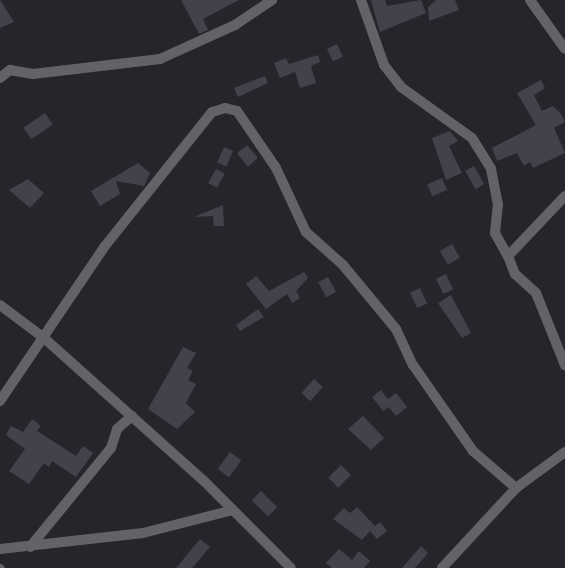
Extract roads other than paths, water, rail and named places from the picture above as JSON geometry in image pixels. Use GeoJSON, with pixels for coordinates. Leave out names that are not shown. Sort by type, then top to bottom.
{"type":"FeatureCollection","features":[{"type":"Feature","properties":{"kind":"street"},"geometry":{"type":"LineString","coordinates":[[0,78],[10,70],[32,74],[160,59],[235,25],[272,0]]}},
{"type":"Feature","properties":{"kind":"street"},"geometry":{"type":"LineString","coordinates":[[361,0],[384,65],[401,87],[472,138],[491,170],[498,204],[495,233],[508,256],[515,274],[536,293],[565,365]]}},
{"type":"Feature","properties":{"kind":"street"},"geometry":{"type":"LineString","coordinates":[[530,0],[565,49]]}},
{"type":"Feature","properties":{"kind":"street"},"geometry":{"type":"LineString","coordinates":[[0,401],[105,246],[212,112],[225,108],[236,111],[276,168],[306,232],[343,265],[396,329],[413,365],[473,450],[516,488]]}},
{"type":"Feature","properties":{"kind":"street"},"geometry":{"type":"LineString","coordinates":[[508,256],[565,196]]}},
{"type":"Feature","properties":{"kind":"street"},"geometry":{"type":"LineString","coordinates":[[0,305],[44,338],[132,416],[233,510],[291,568]]}},
{"type":"Feature","properties":{"kind":"street"},"geometry":{"type":"LineString","coordinates":[[30,547],[111,448],[117,429],[132,416]]}},
{"type":"Feature","properties":{"kind":"street"},"geometry":{"type":"LineString","coordinates":[[442,568],[516,488],[565,452]]}},
{"type":"Feature","properties":{"kind":"street"},"geometry":{"type":"LineString","coordinates":[[0,549],[143,533],[233,510]]}}]}
